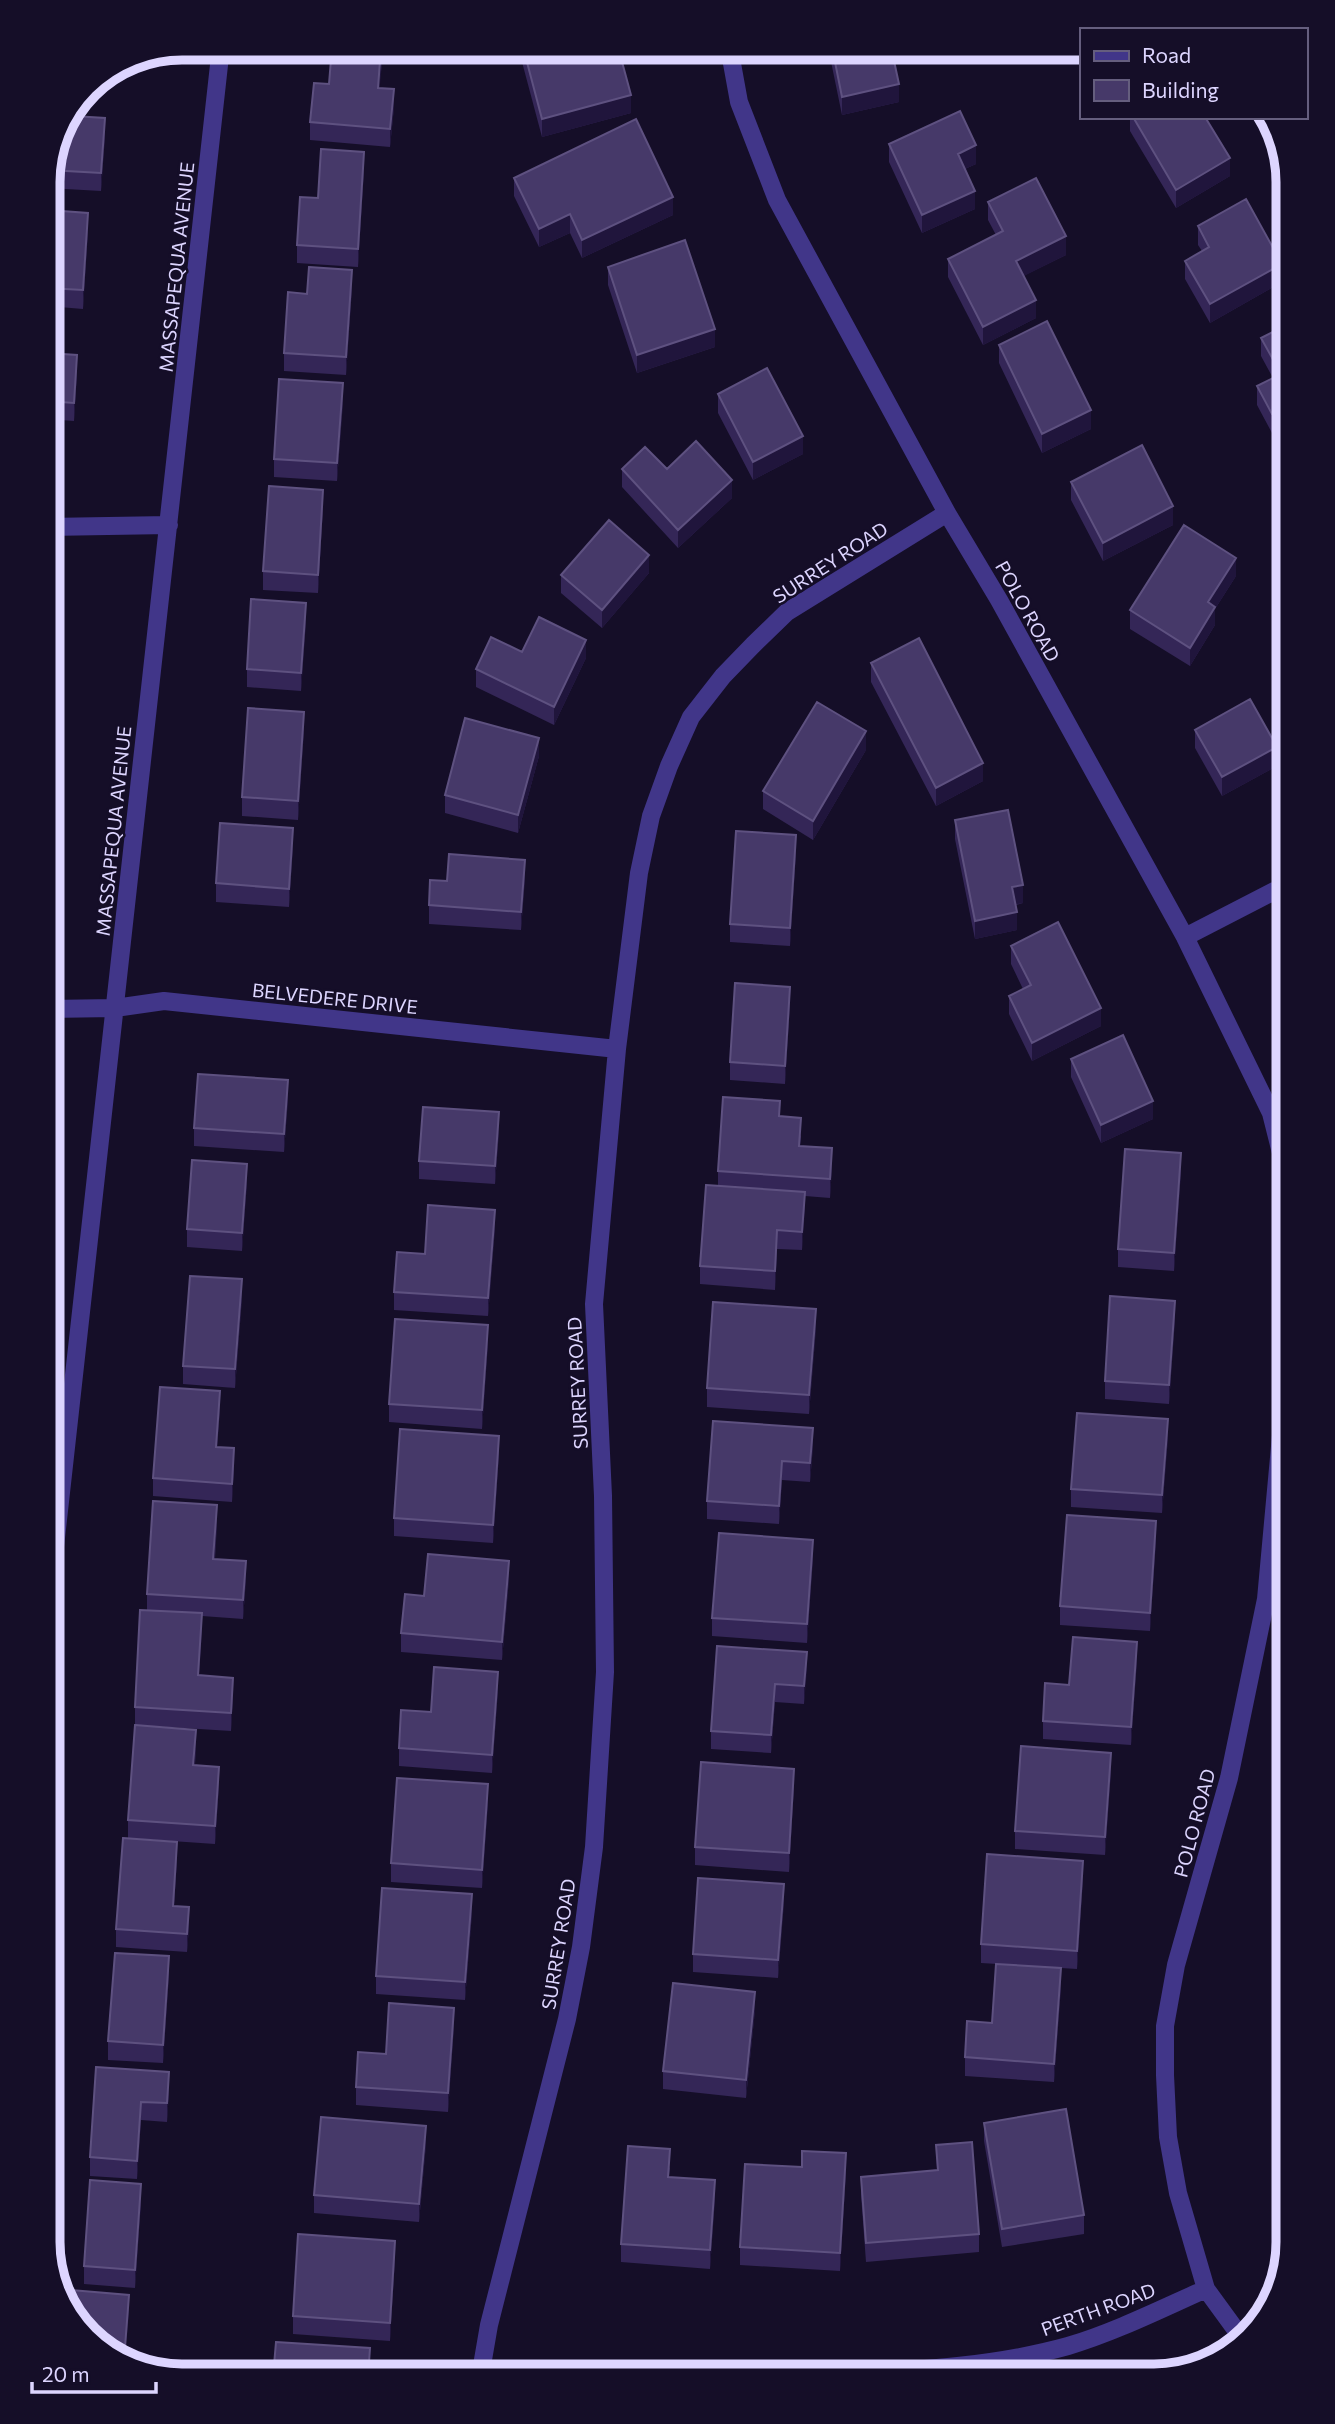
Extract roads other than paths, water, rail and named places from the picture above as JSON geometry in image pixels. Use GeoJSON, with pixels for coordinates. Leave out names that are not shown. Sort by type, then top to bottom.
{"type":"FeatureCollection","features":[{"type":"Feature","properties":{"kind":"street","name":"MASSAPEQUA AVENUE"},"geometry":{"type":"LineString","coordinates":[[60,1445],[115,1008],[220,60]]}},
{"type":"Feature","properties":{"kind":"street","name":"POLO ROAD"},"geometry":{"type":"LineString","coordinates":[[731,60],[739,102],[778,200],[947,513],[999,600],[1185,937],[1270,1113],[1276,1135]]}},
{"type":"Feature","properties":{"kind":"street","name":"SURREY ROAD"},"geometry":{"type":"LineString","coordinates":[[482,2364],[489,2325],[567,2020],[581,1947],[594,1847],[605,1672],[603,1496],[594,1304],[617,1049],[639,873],[651,816],[691,717],[723,676],[787,612],[947,513]]}},
{"type":"Feature","properties":{"kind":"street"},"geometry":{"type":"LineString","coordinates":[[60,527],[169,525]]}},
{"type":"Feature","properties":{"kind":"street"},"geometry":{"type":"LineString","coordinates":[[1185,937],[1276,890]]}},
{"type":"Feature","properties":{"kind":"street","name":"BELVEDERE DRIVE"},"geometry":{"type":"LineString","coordinates":[[60,1009],[115,1008],[164,1002],[617,1049]]}},
{"type":"Feature","properties":{"kind":"street","name":"POLO ROAD"},"geometry":{"type":"LineString","coordinates":[[1237,2331],[1206,2289],[1178,2193],[1168,2137],[1165,2026],[1176,1965],[1229,1778],[1266,1599],[1276,1490]]}},
{"type":"Feature","properties":{"kind":"street","name":"PERTH ROAD"},"geometry":{"type":"LineString","coordinates":[[978,2364],[1069,2345],[1206,2289]]}}]}
